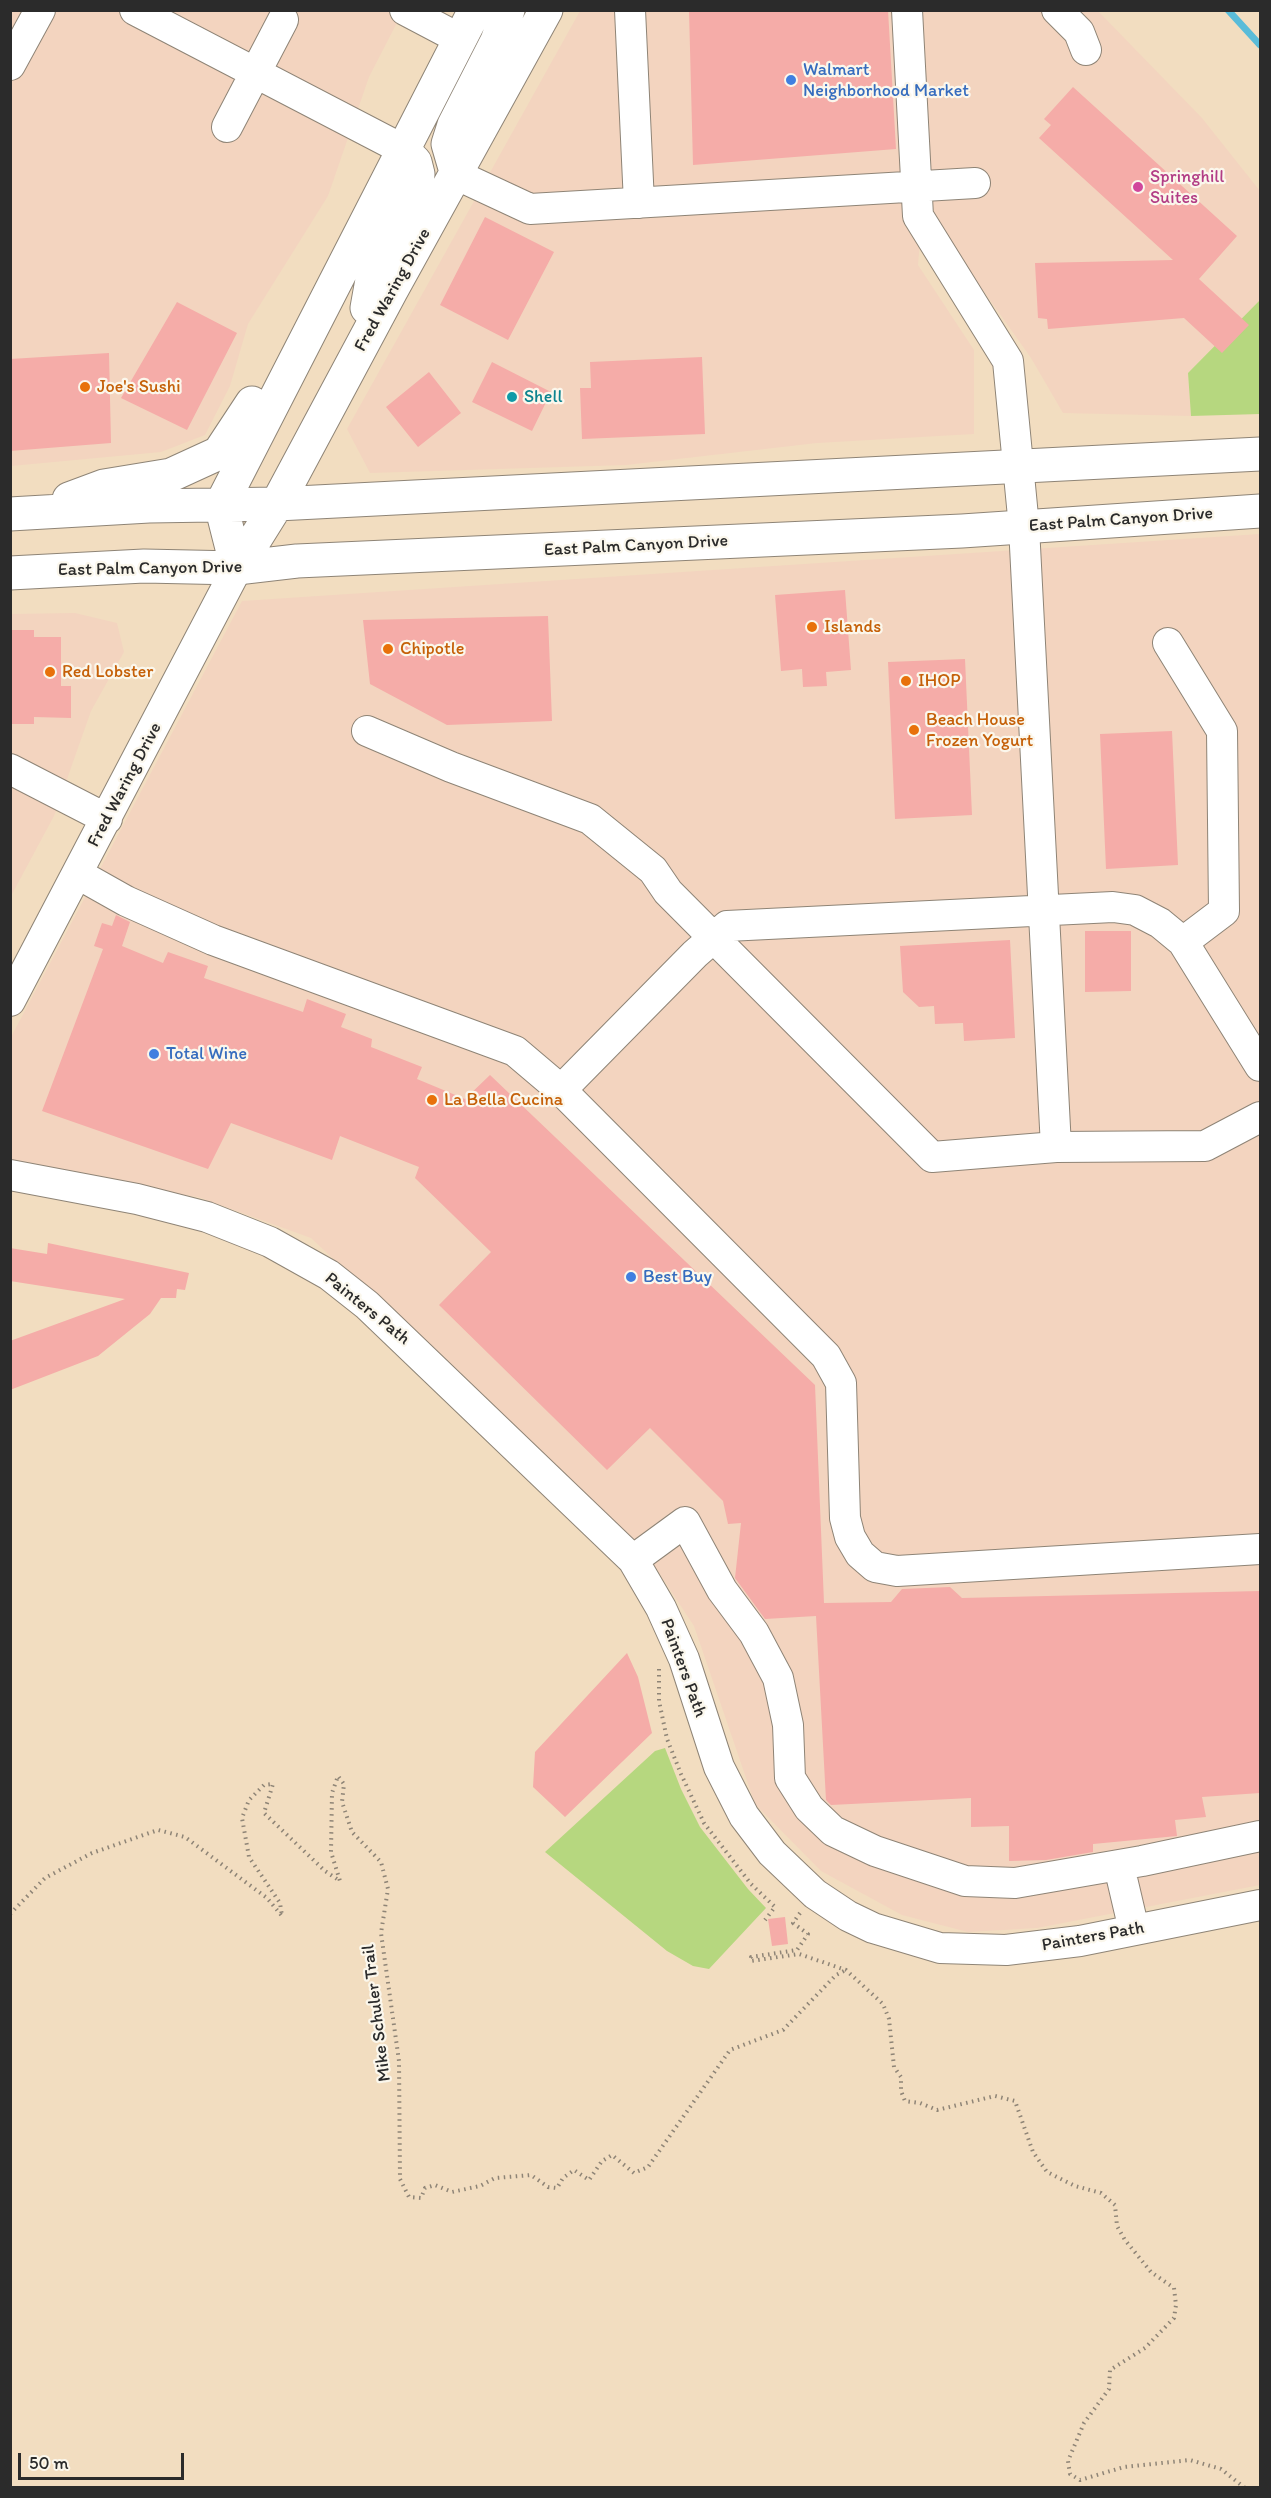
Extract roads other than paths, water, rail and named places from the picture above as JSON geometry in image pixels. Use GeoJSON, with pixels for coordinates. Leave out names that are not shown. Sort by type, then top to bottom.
{"type":"FeatureCollection","features":[{"type":"Feature","properties":{"kind":"main road"},"geometry":{"type":"LineString","coordinates":[[457,175],[448,144],[454,125],[497,41],[508,10]]}},
{"type":"Feature","properties":{"kind":"main road","name":"Fred Waring Drive"},"geometry":{"type":"LineString","coordinates":[[237,568],[277,504],[546,10]]}},
{"type":"Feature","properties":{"kind":"main road"},"geometry":{"type":"LineString","coordinates":[[237,568],[221,505],[402,149],[468,25]]}},
{"type":"Feature","properties":{"kind":"main road"},"geometry":{"type":"LineString","coordinates":[[364,342],[372,280],[416,191],[418,174],[415,162],[402,149]]}},
{"type":"Feature","properties":{"kind":"main road"},"geometry":{"type":"LineString","coordinates":[[20,514],[104,486],[171,475],[219,453],[279,358],[317,315]]}},
{"type":"Feature","properties":{"kind":"main road"},"geometry":{"type":"LineString","coordinates":[[20,514],[277,504],[1260,453]]}},
{"type":"Feature","properties":{"kind":"main road","name":"East Palm Canyon Drive"},"geometry":{"type":"LineString","coordinates":[[10,573],[144,566],[237,568],[297,561],[1024,527],[1260,511]]}},
{"type":"Feature","properties":{"kind":"street"},"geometry":{"type":"LineString","coordinates":[[10,65],[40,10]]}},
{"type":"Feature","properties":{"kind":"street"},"geometry":{"type":"LineString","coordinates":[[135,10],[402,149]]}},
{"type":"Feature","properties":{"kind":"street"},"geometry":{"type":"LineString","coordinates":[[405,10],[468,25]]}},
{"type":"Feature","properties":{"kind":"street"},"geometry":{"type":"LineString","coordinates":[[630,10],[639,203]]}},
{"type":"Feature","properties":{"kind":"street"},"geometry":{"type":"LineString","coordinates":[[907,10],[918,216],[1008,361],[1024,527],[1056,1147]]}},
{"type":"Feature","properties":{"kind":"street"},"geometry":{"type":"LineString","coordinates":[[1057,10],[1079,32],[1086,50]]}},
{"type":"Feature","properties":{"kind":"street"},"geometry":{"type":"LineString","coordinates":[[227,127],[283,21]]}},
{"type":"Feature","properties":{"kind":"street"},"geometry":{"type":"LineString","coordinates":[[457,175],[530,209],[916,189],[975,183]]}},
{"type":"Feature","properties":{"kind":"street","name":"Fred Waring Drive"},"geometry":{"type":"LineString","coordinates":[[10,1001],[237,568]]}},
{"type":"Feature","properties":{"kind":"street"},"geometry":{"type":"LineString","coordinates":[[1168,643],[1222,731],[1224,911],[1183,942]]}},
{"type":"Feature","properties":{"kind":"street"},"geometry":{"type":"LineString","coordinates":[[367,732],[451,767],[590,819],[653,870],[668,892],[933,1157],[1056,1147],[1205,1146],[1260,1117]]}},
{"type":"Feature","properties":{"kind":"street"},"geometry":{"type":"LineString","coordinates":[[10,769],[107,819]]}},
{"type":"Feature","properties":{"kind":"street"},"geometry":{"type":"LineString","coordinates":[[78,874],[126,901],[213,940],[515,1051],[561,1090],[826,1356],[841,1383],[845,1518],[850,1537],[860,1554],[875,1567],[897,1571],[1260,1549]]}},
{"type":"Feature","properties":{"kind":"street"},"geometry":{"type":"LineString","coordinates":[[561,1090],[727,926],[1113,907],[1135,910],[1160,922],[1183,942],[1260,1066]]}},
{"type":"Feature","properties":{"kind":"street","name":"Painters Path"},"geometry":{"type":"LineString","coordinates":[[10,1175],[137,1199],[207,1216],[270,1242],[329,1275],[404,1338],[633,1560],[661,1608],[684,1659],[719,1767],[744,1816],[772,1853],[815,1894],[848,1916],[873,1928],[940,1948],[1006,1950],[1080,1941],[1260,1905]]}},
{"type":"Feature","properties":{"kind":"street"},"geometry":{"type":"LineString","coordinates":[[633,1560],[685,1522],[722,1590],[754,1633],[778,1678],[788,1725],[790,1778],[808,1808],[833,1831],[875,1851],[964,1881],[1015,1883],[1119,1866],[1260,1836]]}},
{"type":"Feature","properties":{"kind":"street"},"geometry":{"type":"LineString","coordinates":[[1119,1866],[1134,1930]]}},
{"type":"Feature","properties":{"kind":"waterway"},"geometry":{"type":"LineString","coordinates":[[1228,10],[1260,45]]}},
{"type":"Feature","properties":{"kind":"place","name":"Walmart Neighborhood Market"},"geometry":{"type":"Point","coordinates":[791,80]}},
{"type":"Feature","properties":{"kind":"place","name":"Springhill Suites"},"geometry":{"type":"Point","coordinates":[1138,187]}},
{"type":"Feature","properties":{"kind":"place","name":"Joe's Sushi"},"geometry":{"type":"Point","coordinates":[85,387]}},
{"type":"Feature","properties":{"kind":"place","name":"Shell"},"geometry":{"type":"Point","coordinates":[512,397]}},
{"type":"Feature","properties":{"kind":"place","name":"Islands"},"geometry":{"type":"Point","coordinates":[812,627]}},
{"type":"Feature","properties":{"kind":"place","name":"Chipotle"},"geometry":{"type":"Point","coordinates":[388,649]}},
{"type":"Feature","properties":{"kind":"place","name":"Red Lobster"},"geometry":{"type":"Point","coordinates":[50,672]}},
{"type":"Feature","properties":{"kind":"place","name":"IHOP"},"geometry":{"type":"Point","coordinates":[906,681]}},
{"type":"Feature","properties":{"kind":"place","name":"Beach House Frozen Yogurt"},"geometry":{"type":"Point","coordinates":[914,730]}},
{"type":"Feature","properties":{"kind":"place","name":"Total Wine"},"geometry":{"type":"Point","coordinates":[154,1054]}},
{"type":"Feature","properties":{"kind":"place","name":"La Bella Cucina"},"geometry":{"type":"Point","coordinates":[432,1100]}},
{"type":"Feature","properties":{"kind":"place","name":"Best Buy"},"geometry":{"type":"Point","coordinates":[631,1277]}}]}
